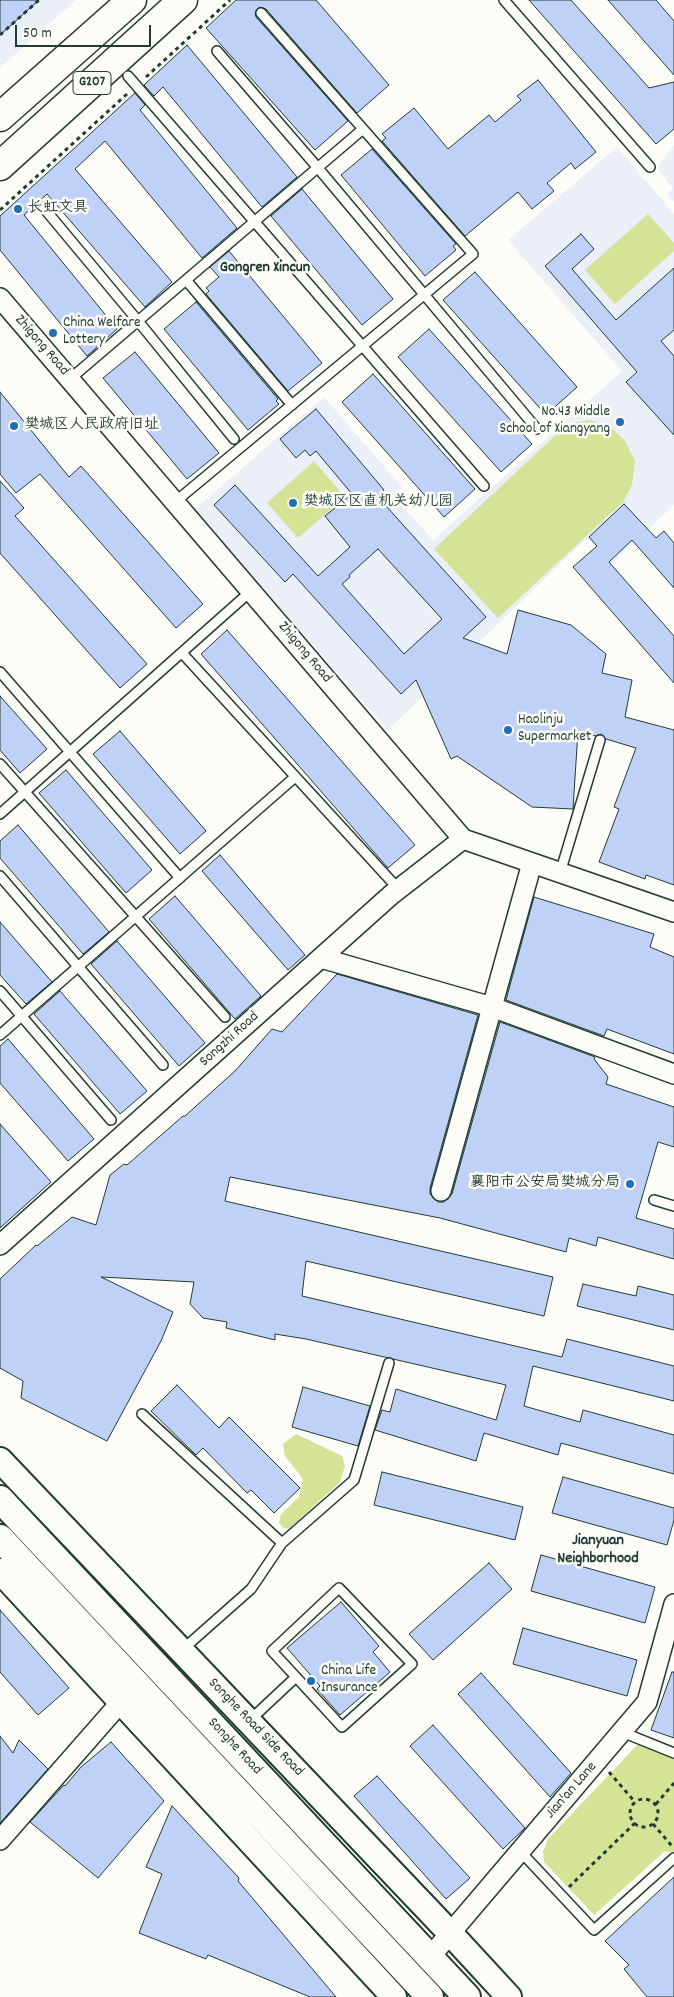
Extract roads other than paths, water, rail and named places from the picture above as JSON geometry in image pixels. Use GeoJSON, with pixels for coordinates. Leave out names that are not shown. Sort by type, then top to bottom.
{"type":"FeatureCollection","features":[{"type":"Feature","properties":{"kind":"highway","name":"G207"},"geometry":{"type":"LineString","coordinates":[[0,117],[132,0]]}},
{"type":"Feature","properties":{"kind":"highway","name":"G207"},"geometry":{"type":"LineString","coordinates":[[0,166],[183,0]]}},
{"type":"Feature","properties":{"kind":"main road","name":"Songhe Road"},"geometry":{"type":"LineString","coordinates":[[0,1499],[467,1997]]}},
{"type":"Feature","properties":{"kind":"main road","name":"Songhe Road"},"geometry":{"type":"LineString","coordinates":[[0,1538],[40,1598],[130,1694],[364,1927],[430,1997]]}},
{"type":"Feature","properties":{"kind":"street","name":"Zhigong Road"},"geometry":{"type":"LineString","coordinates":[[0,298],[463,839]]}},
{"type":"Feature","properties":{"kind":"street"},"geometry":{"type":"LineString","coordinates":[[463,839],[674,912]]}},
{"type":"Feature","properties":{"kind":"street","name":"Songzhi Road"},"geometry":{"type":"LineString","coordinates":[[0,1245],[391,896],[463,839]]}},
{"type":"Feature","properties":{"kind":"street"},"geometry":{"type":"LineString","coordinates":[[441,1192],[532,863]]}},
{"type":"Feature","properties":{"kind":"street"},"geometry":{"type":"LineString","coordinates":[[321,958],[492,1007],[674,1074]]}},
{"type":"Feature","properties":{"kind":"street","name":"Songhe Road Side Road"},"geometry":{"type":"LineString","coordinates":[[0,1460],[450,1933],[508,1997]]}},
{"type":"Feature","properties":{"kind":"street"},"geometry":{"type":"LineString","coordinates":[[72,1575],[91,1555]]}},
{"type":"Feature","properties":{"kind":"street"},"geometry":{"type":"LineString","coordinates":[[0,1571],[40,1598]]}},
{"type":"Feature","properties":{"kind":"street","name":"Jian'an Lane"},"geometry":{"type":"LineString","coordinates":[[430,1956],[647,1702],[674,1604]]}},
{"type":"Feature","properties":{"kind":"street"},"geometry":{"type":"LineString","coordinates":[[161,1670],[181,1650]]}},
{"type":"Feature","properties":{"kind":"street"},"geometry":{"type":"LineString","coordinates":[[0,1840],[130,1694],[345,1944],[394,1997]]}},
{"type":"Feature","properties":{"kind":"street"},"geometry":{"type":"LineString","coordinates":[[345,1944],[364,1927]]}},
{"type":"Feature","properties":{"kind":"lane"},"geometry":{"type":"LineString","coordinates":[[504,0],[650,167]]}},
{"type":"Feature","properties":{"kind":"lane"},"geometry":{"type":"LineString","coordinates":[[175,502],[473,254],[261,14]]}},
{"type":"Feature","properties":{"kind":"lane"},"geometry":{"type":"LineString","coordinates":[[217,51],[537,429]]}},
{"type":"Feature","properties":{"kind":"lane"},"geometry":{"type":"LineString","coordinates":[[128,76],[484,486]]}},
{"type":"Feature","properties":{"kind":"lane"},"geometry":{"type":"LineString","coordinates":[[77,373],[363,129]]}},
{"type":"Feature","properties":{"kind":"lane"},"geometry":{"type":"LineString","coordinates":[[43,207],[234,439]]}},
{"type":"Feature","properties":{"kind":"lane"},"geometry":{"type":"LineString","coordinates":[[186,280],[292,405]]}},
{"type":"Feature","properties":{"kind":"lane"},"geometry":{"type":"LineString","coordinates":[[0,814],[251,591]]}},
{"type":"Feature","properties":{"kind":"lane"},"geometry":{"type":"LineString","coordinates":[[182,653],[392,882]]}},
{"type":"Feature","properties":{"kind":"lane"},"geometry":{"type":"LineString","coordinates":[[0,672],[180,878]]}},
{"type":"Feature","properties":{"kind":"lane"},"geometry":{"type":"LineString","coordinates":[[560,873],[600,740]]}},
{"type":"Feature","properties":{"kind":"lane"},"geometry":{"type":"LineString","coordinates":[[0,764],[225,1017]]}},
{"type":"Feature","properties":{"kind":"lane"},"geometry":{"type":"LineString","coordinates":[[0,1034],[296,777]]}},
{"type":"Feature","properties":{"kind":"lane"},"geometry":{"type":"LineString","coordinates":[[0,876],[163,1065]]}},
{"type":"Feature","properties":{"kind":"lane"},"geometry":{"type":"LineString","coordinates":[[0,991],[111,1120]]}},
{"type":"Feature","properties":{"kind":"lane"},"geometry":{"type":"LineString","coordinates":[[654,1200],[674,1206]]}},
{"type":"Feature","properties":{"kind":"lane"},"geometry":{"type":"LineString","coordinates":[[181,1650],[251,1589],[282,1543],[354,1480],[389,1363]]}},
{"type":"Feature","properties":{"kind":"lane"},"geometry":{"type":"LineString","coordinates":[[142,1414],[282,1543]]}},
{"type":"Feature","properties":{"kind":"lane"},"geometry":{"type":"LineString","coordinates":[[340,1588],[412,1664],[342,1727],[296,1678],[272,1651],[340,1588]]}},
{"type":"Feature","properties":{"kind":"lane"},"geometry":{"type":"LineString","coordinates":[[249,1722],[296,1678]]}},
{"type":"Feature","properties":{"kind":"lane"},"geometry":{"type":"LineString","coordinates":[[622,1732],[674,1753]]}},
{"type":"Feature","properties":{"kind":"lane"},"geometry":{"type":"LineString","coordinates":[[520,1850],[594,1930],[674,1858]]}},
{"type":"Feature","properties":{"kind":"place","name":"长虹文具"},"geometry":{"type":"Point","coordinates":[18,209]}},
{"type":"Feature","properties":{"kind":"place","name":"China Welfare Lottery"},"geometry":{"type":"Point","coordinates":[53,333]}},
{"type":"Feature","properties":{"kind":"place","name":"No.43 Middle School of Xiangyang"},"geometry":{"type":"Point","coordinates":[620,422]}},
{"type":"Feature","properties":{"kind":"place","name":"樊城区人民政府旧址"},"geometry":{"type":"Point","coordinates":[14,426]}},
{"type":"Feature","properties":{"kind":"place","name":"樊城区区直机关幼儿园"},"geometry":{"type":"Point","coordinates":[293,503]}},
{"type":"Feature","properties":{"kind":"place","name":"Haolinju Supermarket"},"geometry":{"type":"Point","coordinates":[508,730]}},
{"type":"Feature","properties":{"kind":"place","name":"襄阳市公安局樊城分局"},"geometry":{"type":"Point","coordinates":[630,1184]}},
{"type":"Feature","properties":{"kind":"place","name":"China Life Insurance"},"geometry":{"type":"Point","coordinates":[311,1681]}},
{"type":"Feature","properties":{"kind":"district","name":"Gongren Xincun"},"geometry":{"type":"Point","coordinates":[265,269]}},
{"type":"Feature","properties":{"kind":"district","name":"Jianyuan Neighborhood"},"geometry":{"type":"Point","coordinates":[598,1551]}}]}
